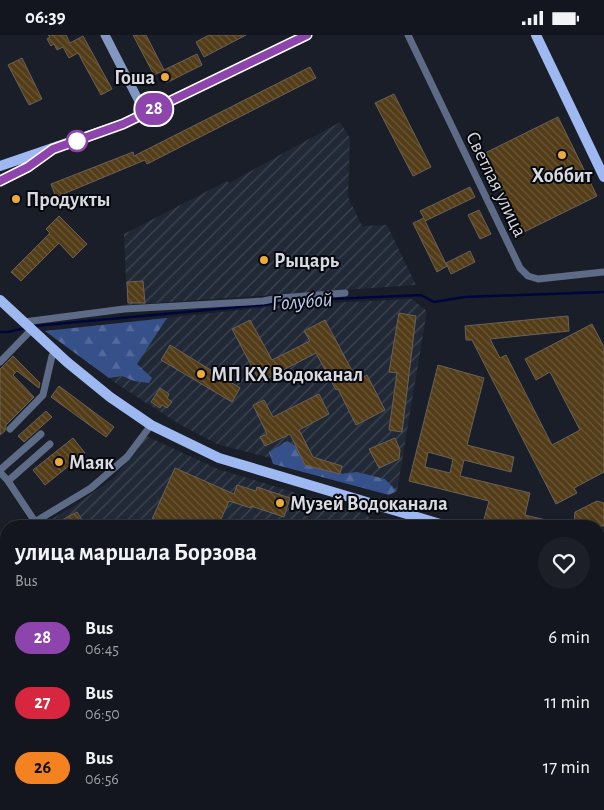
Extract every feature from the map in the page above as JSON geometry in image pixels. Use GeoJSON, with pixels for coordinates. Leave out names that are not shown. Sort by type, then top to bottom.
{"type":"FeatureCollection","features":[{"type":"Feature","properties":{"kind":"main road"},"geometry":{"type":"LineString","coordinates":[[105,35],[145,113]]}},
{"type":"Feature","properties":{"kind":"main road"},"geometry":{"type":"LineString","coordinates":[[0,166],[34,153],[53,149],[114,128],[307,35]]}},
{"type":"Feature","properties":{"kind":"main road"},"geometry":{"type":"LineString","coordinates":[[536,35],[604,177]]}},
{"type":"Feature","properties":{"kind":"main road"},"geometry":{"type":"LineString","coordinates":[[0,181],[28,167],[53,149]]}},
{"type":"Feature","properties":{"kind":"main road"},"geometry":{"type":"LineString","coordinates":[[0,295],[4,303],[54,354],[110,397],[151,425],[219,458],[427,520]]}},
{"type":"Feature","properties":{"kind":"street","name":"Светлая улица"},"geometry":{"type":"LineString","coordinates":[[408,35],[520,268],[528,276],[538,279],[604,272]]}},
{"type":"Feature","properties":{"kind":"street"},"geometry":{"type":"LineString","coordinates":[[0,361],[29,327],[124,309],[263,301],[345,293]]}},
{"type":"Feature","properties":{"kind":"street"},"geometry":{"type":"LineString","coordinates":[[10,429],[43,395],[54,354]]}},
{"type":"Feature","properties":{"kind":"street"},"geometry":{"type":"LineString","coordinates":[[43,520],[91,488],[127,457],[151,425]]}},
{"type":"Feature","properties":{"kind":"street"},"geometry":{"type":"LineString","coordinates":[[34,520],[0,471],[41,434]]}},
{"type":"Feature","properties":{"kind":"street"},"geometry":{"type":"LineString","coordinates":[[8,481],[50,444]]}},
{"type":"Feature","properties":{"kind":"shaded area","name":"Рыцарь"},"geometry":{"type":"Polygon","coordinates":[[[340,122],[350,138],[348,197],[362,226],[387,225],[416,285],[127,305],[124,234],[227,181],[229,183],[340,122]]]}},
{"type":"Feature","properties":{"kind":"shaded area"},"geometry":{"type":"Polygon","coordinates":[[[412,299],[427,311],[397,491],[217,444],[179,424],[120,386],[45,331],[286,305],[412,299]]]}},
{"type":"Feature","properties":{"kind":"shaded area"},"geometry":{"type":"Polygon","coordinates":[[[146,436],[218,469],[365,514],[372,520],[50,520],[115,477],[146,436]]]}},
{"type":"Feature","properties":{"kind":"green space"},"geometry":{"type":"Polygon","coordinates":[[[167,318],[137,364],[152,378],[149,383],[134,381],[122,376],[109,378],[45,331],[167,318]]]}},
{"type":"Feature","properties":{"kind":"green space"},"geometry":{"type":"Polygon","coordinates":[[[287,441],[296,446],[305,465],[339,474],[357,472],[385,479],[397,491],[389,495],[273,464],[269,452],[287,441]]]}},
{"type":"Feature","properties":{"kind":"building"},"geometry":{"type":"Polygon","coordinates":[[[48,35],[66,35],[70,43],[83,36],[112,89],[101,95],[78,53],[69,58],[63,47],[57,50],[54,44],[51,46],[47,39],[50,37],[48,35]]]}},
{"type":"Feature","properties":{"kind":"building"},"geometry":{"type":"Polygon","coordinates":[[[133,35],[146,35],[164,70],[197,54],[202,65],[166,83],[160,72],[154,75],[133,35]]]}},
{"type":"Feature","properties":{"kind":"building"},"geometry":{"type":"Polygon","coordinates":[[[209,35],[246,35],[204,57],[196,42],[209,35]]]}},
{"type":"Feature","properties":{"kind":"building"},"geometry":{"type":"Polygon","coordinates":[[[22,58],[42,99],[29,105],[8,65],[22,58]]]}},
{"type":"Feature","properties":{"kind":"building"},"geometry":{"type":"Polygon","coordinates":[[[310,67],[316,78],[147,164],[145,160],[56,197],[51,184],[133,152],[134,156],[310,67]]]}},
{"type":"Feature","properties":{"kind":"building"},"geometry":{"type":"Polygon","coordinates":[[[394,94],[431,167],[413,176],[375,103],[394,94]]]}},
{"type":"Feature","properties":{"kind":"building"},"geometry":{"type":"Polygon","coordinates":[[[558,117],[597,196],[522,233],[483,154],[558,117]]]}},
{"type":"Feature","properties":{"kind":"building"},"geometry":{"type":"Polygon","coordinates":[[[470,187],[475,197],[425,221],[447,266],[437,272],[413,223],[424,218],[420,211],[470,187]]]}},
{"type":"Feature","properties":{"kind":"building"},"geometry":{"type":"Polygon","coordinates":[[[479,210],[491,234],[480,239],[468,215],[479,210]]]}},
{"type":"Feature","properties":{"kind":"building"},"geometry":{"type":"Polygon","coordinates":[[[59,216],[87,244],[73,258],[59,243],[21,281],[11,272],[50,233],[46,229],[59,216]]]}},
{"type":"Feature","properties":{"kind":"building"},"geometry":{"type":"Polygon","coordinates":[[[470,251],[475,262],[451,274],[446,263],[470,251]]]}},
{"type":"Feature","properties":{"kind":"building"},"geometry":{"type":"Polygon","coordinates":[[[143,281],[145,303],[128,303],[127,282],[143,281]]]}},
{"type":"Feature","properties":{"kind":"building"},"geometry":{"type":"Polygon","coordinates":[[[399,313],[416,316],[402,432],[389,430],[397,373],[389,372],[399,313]]]}},
{"type":"Feature","properties":{"kind":"building"},"geometry":{"type":"Polygon","coordinates":[[[568,316],[569,331],[490,339],[500,358],[506,355],[552,445],[580,430],[550,372],[536,380],[525,359],[592,324],[604,347],[604,472],[574,488],[577,493],[556,504],[472,340],[466,340],[465,326],[568,316]]]}},
{"type":"Feature","properties":{"kind":"building"},"geometry":{"type":"Polygon","coordinates":[[[250,320],[272,360],[310,341],[304,331],[325,320],[357,380],[367,375],[385,410],[356,425],[338,389],[336,390],[316,353],[260,382],[232,329],[250,320]]]}},
{"type":"Feature","properties":{"kind":"building","name":"МП КХ Водоканал"},"geometry":{"type":"Polygon","coordinates":[[[170,345],[240,388],[232,402],[161,360],[170,345]]]}},
{"type":"Feature","properties":{"kind":"building"},"geometry":{"type":"Polygon","coordinates":[[[13,356],[40,383],[39,388],[17,371],[13,375],[34,397],[6,425],[5,431],[0,435],[0,369],[13,356]]]}},
{"type":"Feature","properties":{"kind":"building"},"geometry":{"type":"Polygon","coordinates":[[[438,365],[484,378],[467,445],[514,457],[511,472],[464,460],[460,476],[530,493],[525,515],[546,520],[484,520],[489,501],[409,481],[438,365]],[[428,452],[425,467],[450,473],[453,459],[428,452]]]}},
{"type":"Feature","properties":{"kind":"building"},"geometry":{"type":"Polygon","coordinates":[[[59,386],[114,427],[106,437],[51,397],[59,386]]]}},
{"type":"Feature","properties":{"kind":"building"},"geometry":{"type":"Polygon","coordinates":[[[160,388],[169,394],[167,398],[172,402],[167,408],[162,405],[160,408],[151,402],[160,388]]]}},
{"type":"Feature","properties":{"kind":"building"},"geometry":{"type":"Polygon","coordinates":[[[319,394],[329,414],[299,430],[313,457],[342,466],[340,474],[305,465],[290,434],[265,446],[260,437],[267,434],[253,405],[264,400],[273,417],[319,394]]]}},
{"type":"Feature","properties":{"kind":"building"},"geometry":{"type":"Polygon","coordinates":[[[46,411],[52,417],[24,442],[18,436],[46,411]]]}},
{"type":"Feature","properties":{"kind":"building","name":"Маяк"},"geometry":{"type":"Polygon","coordinates":[[[73,438],[85,453],[45,485],[33,470],[73,438]]]}},
{"type":"Feature","properties":{"kind":"building"},"geometry":{"type":"Polygon","coordinates":[[[395,438],[400,450],[399,459],[379,468],[369,449],[395,438]]]}},
{"type":"Feature","properties":{"kind":"building"},"geometry":{"type":"Polygon","coordinates":[[[175,468],[234,494],[237,485],[256,491],[257,487],[290,498],[284,517],[229,501],[221,520],[152,520],[175,468]]]}},
{"type":"Feature","properties":{"kind":"building"},"geometry":{"type":"Polygon","coordinates":[[[597,501],[604,503],[604,520],[574,520],[575,512],[597,501]]]}},
{"type":"Feature","properties":{"kind":"building"},"geometry":{"type":"Polygon","coordinates":[[[77,512],[82,520],[62,520],[77,512]]]}},
{"type":"Feature","properties":{"kind":"waterway","name":"Голубой"},"geometry":{"type":"LineString","coordinates":[[34,326],[289,301],[421,295],[434,302],[464,297],[604,292]]}},
{"type":"Feature","properties":{"kind":"waterway","name":"Голубой"},"geometry":{"type":"LineString","coordinates":[[0,332],[26,328]]}},
{"type":"Feature","properties":{"kind":"bus line","name":"28"},"geometry":{"type":"LineString","coordinates":[[0,181],[28,167],[53,149],[123,124],[307,35]]}},
{"type":"Feature","properties":{"kind":"place","name":"Гоша"},"geometry":{"type":"Point","coordinates":[165,77]}},
{"type":"Feature","properties":{"kind":"place","name":"Хоббит"},"geometry":{"type":"Point","coordinates":[562,155]}},
{"type":"Feature","properties":{"kind":"place","name":"Продукты"},"geometry":{"type":"Point","coordinates":[16,199]}},
{"type":"Feature","properties":{"kind":"place","name":"Рыцарь"},"geometry":{"type":"Point","coordinates":[264,260]}},
{"type":"Feature","properties":{"kind":"place","name":"МП КХ Водоканал"},"geometry":{"type":"Point","coordinates":[201,374]}},
{"type":"Feature","properties":{"kind":"place","name":"Маяк"},"geometry":{"type":"Point","coordinates":[59,462]}},
{"type":"Feature","properties":{"kind":"place","name":"Музей Водоканала"},"geometry":{"type":"Point","coordinates":[280,503]}}]}
